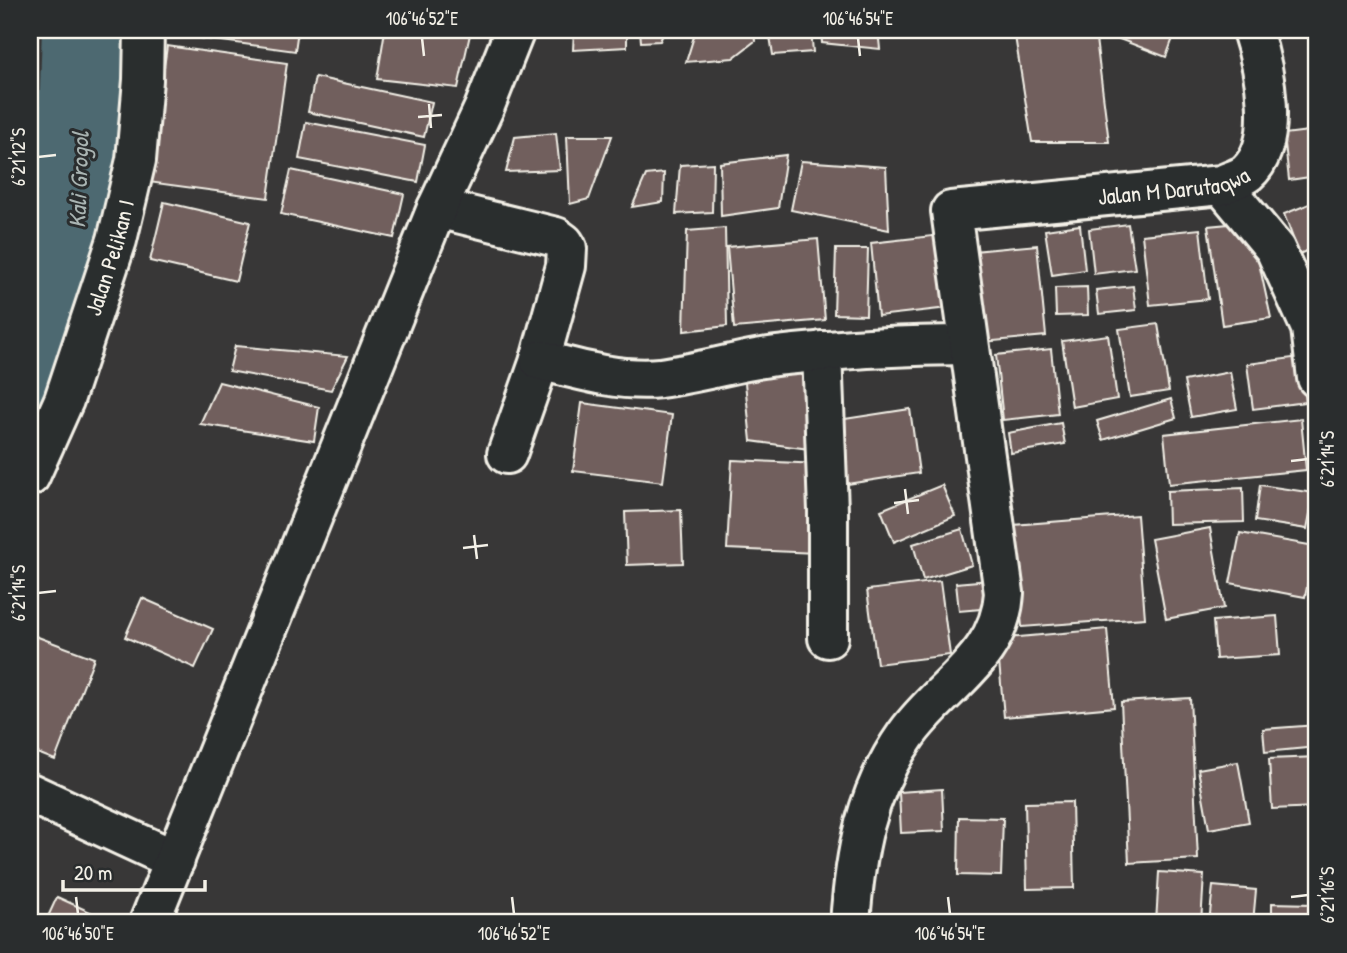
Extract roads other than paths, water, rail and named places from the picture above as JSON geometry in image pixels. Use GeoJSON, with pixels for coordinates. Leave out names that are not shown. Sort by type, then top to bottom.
{"type":"FeatureCollection","features":[{"type":"Feature","properties":{"kind":"street","name":"Jalan Pelikan I"},"geometry":{"type":"LineString","coordinates":[[30,476],[64,400],[117,240],[136,160],[144,30]]}},
{"type":"Feature","properties":{"kind":"street"},"geometry":{"type":"LineString","coordinates":[[149,923],[437,208],[484,108],[515,30]]}},
{"type":"Feature","properties":{"kind":"street","name":"Jalan M Darutaqwa"},"geometry":{"type":"LineString","coordinates":[[968,345],[951,211],[1222,185],[1246,173],[1258,159],[1264,143],[1267,90],[1252,30]]}},
{"type":"Feature","properties":{"kind":"street"},"geometry":{"type":"LineString","coordinates":[[1222,185],[1275,249],[1311,328],[1317,378]]}},
{"type":"Feature","properties":{"kind":"street"},"geometry":{"type":"LineString","coordinates":[[437,208],[556,237],[564,243],[568,256],[540,360],[507,454]]}},
{"type":"Feature","properties":{"kind":"street"},"geometry":{"type":"LineString","coordinates":[[540,360],[590,373],[629,378],[658,378],[772,356],[822,351],[968,345],[1004,593],[1003,611],[998,628],[985,649],[907,734],[882,773],[864,818],[852,889],[850,923]]}},
{"type":"Feature","properties":{"kind":"street"},"geometry":{"type":"LineString","coordinates":[[822,351],[828,511],[828,638]]}},
{"type":"Feature","properties":{"kind":"street"},"geometry":{"type":"LineString","coordinates":[[30,793],[175,860]]}},
{"type":"Feature","properties":{"kind":"waterway","name":"Kali Grogol"},"geometry":{"type":"LineString","coordinates":[[30,364],[77,240],[84,30]]}}]}
